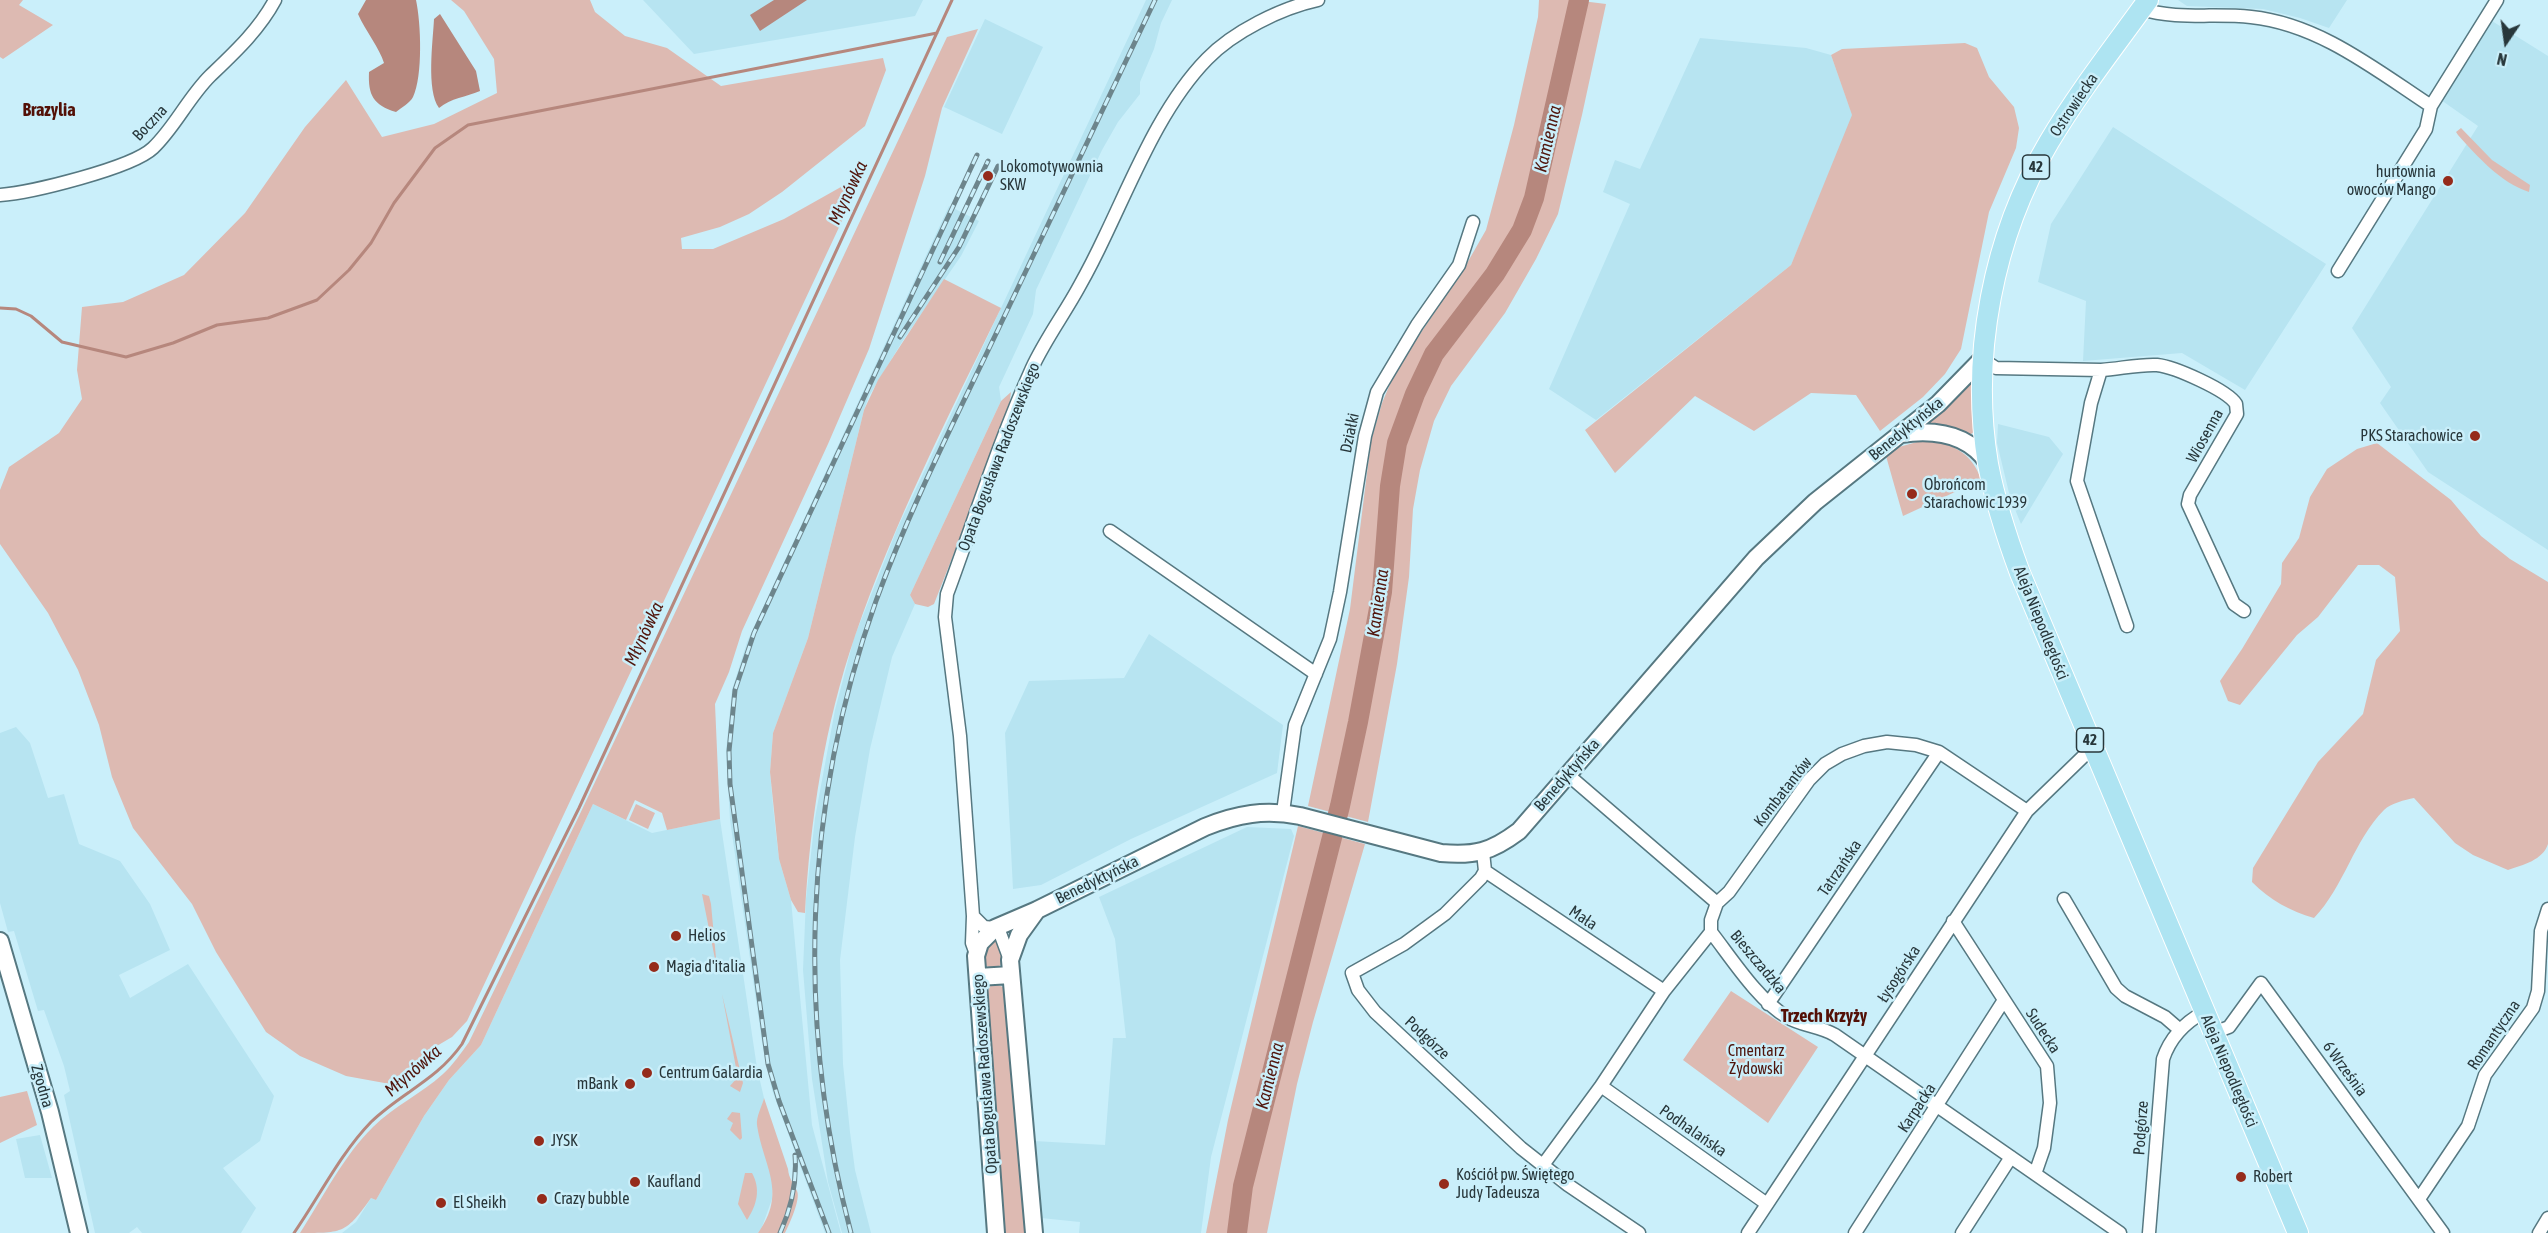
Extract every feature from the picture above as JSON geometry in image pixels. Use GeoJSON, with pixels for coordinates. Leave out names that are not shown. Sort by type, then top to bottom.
{"type":"FeatureCollection","features":[{"type":"Feature","properties":{"kind":"main road","name":"Ostrowiecka"},"geometry":{"type":"LineString","coordinates":[[1982,359],[1994,285],[2004,246],[2030,178],[2071,108],[2145,4]]}},
{"type":"Feature","properties":{"kind":"main road","name":"Aleja Niepodległości"},"geometry":{"type":"LineString","coordinates":[[1982,359],[1982,404],[1988,463],[2001,516],[2020,573],[2298,1233]]}},
{"type":"Feature","properties":{"kind":"street","name":"Boczna"},"geometry":{"type":"LineString","coordinates":[[0,195],[116,168],[150,151],[208,78],[232,57],[275,0]]}},
{"type":"Feature","properties":{"kind":"street","name":"Opata Bogusława Radoszewskiego"},"geometry":{"type":"LineString","coordinates":[[996,1233],[978,977],[972,943],[973,916],[960,736],[945,605],[1005,433],[1040,351],[1080,285],[1141,162],[1186,83],[1210,56],[1244,32],[1275,14],[1318,0]]}},
{"type":"Feature","properties":{"kind":"street"},"geometry":{"type":"LineString","coordinates":[[2338,272],[2426,129],[2431,105],[2497,0]]}},
{"type":"Feature","properties":{"kind":"street"},"geometry":{"type":"LineString","coordinates":[[2145,4],[2176,16],[2252,17],[2312,33],[2344,49],[2431,105]]}},
{"type":"Feature","properties":{"kind":"street","name":"Działki"},"geometry":{"type":"LineString","coordinates":[[1291,814],[1295,725],[1330,639],[1338,604],[1365,436],[1377,392],[1417,325],[1459,265],[1473,222]]}},
{"type":"Feature","properties":{"kind":"street"},"geometry":{"type":"LineString","coordinates":[[1982,359],[1996,368],[2101,370],[2091,403],[2078,481],[2127,626]]}},
{"type":"Feature","properties":{"kind":"street","name":"Benedyktyńska"},"geometry":{"type":"LineString","coordinates":[[976,956],[980,942],[995,928],[1229,817],[1255,812],[1291,814],[1441,853],[1463,855],[1483,852],[1502,844],[1518,831],[1756,558],[1815,502],[1949,394],[1982,359]]}},
{"type":"Feature","properties":{"kind":"street","name":"Wiosenna"},"geometry":{"type":"LineString","coordinates":[[2101,370],[2157,365],[2170,368],[2229,396],[2236,404],[2237,414],[2190,495],[2188,504],[2234,604],[2244,611]]}},
{"type":"Feature","properties":{"kind":"street"},"geometry":{"type":"LineString","coordinates":[[1900,434],[1932,431],[1946,434],[1978,449],[1988,463]]}},
{"type":"Feature","properties":{"kind":"street"},"geometry":{"type":"LineString","coordinates":[[1113,533],[1316,674]]}},
{"type":"Feature","properties":{"kind":"street","name":"Kombatantów"},"geometry":{"type":"LineString","coordinates":[[1717,903],[1730,892],[1809,780],[1825,764],[1863,746],[1887,742],[1916,745],[1939,752],[2027,810]]}},
{"type":"Feature","properties":{"kind":"street","name":"Łysogórska"},"geometry":{"type":"LineString","coordinates":[[1748,1233],[2027,810],[2093,747]]}},
{"type":"Feature","properties":{"kind":"street","name":"Tatrzańska"},"geometry":{"type":"LineString","coordinates":[[1768,1004],[1939,752]]}},
{"type":"Feature","properties":{"kind":"street"},"geometry":{"type":"LineString","coordinates":[[1567,774],[1717,903]]}},
{"type":"Feature","properties":{"kind":"street"},"geometry":{"type":"LineString","coordinates":[[1483,852],[1485,871]]}},
{"type":"Feature","properties":{"kind":"street","name":"Podgórze"},"geometry":{"type":"LineString","coordinates":[[1485,871],[1445,914],[1404,944],[1352,973],[1358,990],[1375,1012],[1521,1148],[1568,1185],[1639,1233]]}},
{"type":"Feature","properties":{"kind":"street","name":"Mała"},"geometry":{"type":"LineString","coordinates":[[1485,871],[1664,991]]}},
{"type":"Feature","properties":{"kind":"street"},"geometry":{"type":"LineString","coordinates":[[2064,899],[2116,988],[2125,996],[2165,1017],[2180,1030]]}},
{"type":"Feature","properties":{"kind":"street","name":"Bieszczadzka"},"geometry":{"type":"LineString","coordinates":[[1717,903],[1711,920],[1711,932],[1768,1004],[1801,1023],[1824,1028],[2120,1233]]}},
{"type":"Feature","properties":{"kind":"street","name":"Romantyczna"},"geometry":{"type":"LineString","coordinates":[[2419,1199],[2468,1126],[2484,1077],[2533,1008],[2538,991],[2541,931],[2548,909]]}},
{"type":"Feature","properties":{"kind":"street","name":"Benedyktyńska"},"geometry":{"type":"LineString","coordinates":[[1034,1233],[1011,967],[1019,935],[1037,910]]}},
{"type":"Feature","properties":{"kind":"street"},"geometry":{"type":"LineString","coordinates":[[973,916],[984,927],[995,928],[1000,933],[1011,967],[978,977]]}},
{"type":"Feature","properties":{"kind":"street","name":"Sudecka"},"geometry":{"type":"LineString","coordinates":[[1953,921],[2047,1066],[2050,1103],[2044,1148],[2035,1174]]}},
{"type":"Feature","properties":{"kind":"street"},"geometry":{"type":"LineString","coordinates":[[1544,1165],[1601,1086],[1664,991],[1711,932]]}},
{"type":"Feature","properties":{"kind":"street","name":"Zgodna"},"geometry":{"type":"LineString","coordinates":[[0,941],[50,1112],[79,1233]]}},
{"type":"Feature","properties":{"kind":"street","name":"6 Września"},"geometry":{"type":"LineString","coordinates":[[2213,1033],[2229,1027],[2261,983],[2443,1233]]}},
{"type":"Feature","properties":{"kind":"street","name":"Karpacka"},"geometry":{"type":"LineString","coordinates":[[1855,1233],[2004,1000]]}},
{"type":"Feature","properties":{"kind":"street","name":"Podgórze"},"geometry":{"type":"LineString","coordinates":[[2150,1233],[2163,1059],[2168,1046],[2180,1030],[2204,1012]]}},
{"type":"Feature","properties":{"kind":"street","name":"Podhalańska"},"geometry":{"type":"LineString","coordinates":[[1601,1086],[1767,1204]]}},
{"type":"Feature","properties":{"kind":"street"},"geometry":{"type":"LineString","coordinates":[[1962,1233],[2011,1157]]}},
{"type":"Feature","properties":{"kind":"street"},"geometry":{"type":"LineString","coordinates":[[2539,1233],[2548,1218]]}},
{"type":"Feature","properties":{"kind":"shaded area"},"geometry":{"type":"Polygon","coordinates":[[[366,0],[416,0],[420,63],[416,88],[408,103],[396,112],[382,106],[371,93],[369,72],[384,63],[358,14],[366,0]]]}},
{"type":"Feature","properties":{"kind":"shaded area"},"geometry":{"type":"Polygon","coordinates":[[[643,0],[923,0],[915,16],[694,54],[643,0]]]}},
{"type":"Feature","properties":{"kind":"shaded area"},"geometry":{"type":"Polygon","coordinates":[[[774,0],[807,0],[760,31],[750,15],[774,0]]]}},
{"type":"Feature","properties":{"kind":"shaded area"},"geometry":{"type":"Polygon","coordinates":[[[1146,0],[1172,0],[1161,23],[1154,49],[1140,82],[1140,94],[1118,122],[1102,150],[1036,290],[1033,314],[999,387],[1001,401],[910,595],[915,604],[892,657],[870,749],[855,837],[840,960],[843,1064],[850,1132],[855,1170],[871,1233],[842,1233],[828,1182],[812,1079],[803,970],[806,899],[815,818],[835,710],[854,638],[897,529],[1146,0]]]}},
{"type":"Feature","properties":{"kind":"shaded area"},"geometry":{"type":"Polygon","coordinates":[[[2178,0],[2347,0],[2329,28],[2263,9],[2187,6],[2178,0]]]}},
{"type":"Feature","properties":{"kind":"shaded area"},"geometry":{"type":"Polygon","coordinates":[[[440,14],[476,71],[480,91],[439,108],[433,90],[431,65],[434,19],[440,14]]]}},
{"type":"Feature","properties":{"kind":"shaded area"},"geometry":{"type":"Polygon","coordinates":[[[985,19],[1043,47],[1002,134],[944,107],[985,19]]]}},
{"type":"Feature","properties":{"kind":"shaded area"},"geometry":{"type":"Polygon","coordinates":[[[2492,21],[2548,56],[2548,550],[2428,472],[2380,403],[2391,387],[2352,328],[2478,126],[2441,100],[2492,21]]]}},
{"type":"Feature","properties":{"kind":"shaded area"},"geometry":{"type":"Polygon","coordinates":[[[1700,38],[1806,48],[1831,55],[1853,117],[1791,265],[1596,420],[1549,389],[1630,204],[1603,192],[1615,160],[1640,169],[1700,38]]]}},
{"type":"Feature","properties":{"kind":"shaded area"},"geometry":{"type":"Polygon","coordinates":[[[2113,127],[2326,264],[2245,390],[2182,353],[2083,361],[2086,301],[2038,282],[2051,224],[2113,127]]]}},
{"type":"Feature","properties":{"kind":"shaded area"},"geometry":{"type":"Polygon","coordinates":[[[949,206],[979,221],[961,256],[902,342],[869,396],[808,638],[773,733],[770,772],[774,816],[779,859],[791,900],[812,1125],[841,1233],[825,1233],[772,1090],[762,1042],[730,820],[726,751],[732,690],[747,642],[949,206]]]}},
{"type":"Feature","properties":{"kind":"shaded area"},"geometry":{"type":"Polygon","coordinates":[[[1998,424],[2049,437],[2063,454],[2021,524],[2010,497],[1997,443],[1998,424]]]}},
{"type":"Feature","properties":{"kind":"shaded area"},"geometry":{"type":"Polygon","coordinates":[[[1149,634],[1283,725],[1277,773],[1131,839],[1041,885],[1013,889],[1005,733],[1029,681],[1124,678],[1149,634]]]}},
{"type":"Feature","properties":{"kind":"shaded area"},"geometry":{"type":"Polygon","coordinates":[[[16,727],[30,743],[48,798],[64,794],[79,844],[120,861],[150,904],[170,950],[119,975],[130,998],[188,964],[274,1096],[260,1141],[223,1168],[256,1208],[241,1233],[142,1233],[137,1227],[129,1233],[95,1233],[64,1095],[70,1091],[64,1066],[44,1010],[38,1011],[14,931],[8,932],[0,903],[0,733],[16,727]]]}},
{"type":"Feature","properties":{"kind":"shaded area"},"geometry":{"type":"Polygon","coordinates":[[[593,804],[652,833],[720,819],[757,1068],[764,1098],[757,1123],[773,1179],[772,1199],[762,1227],[758,1233],[342,1233],[356,1222],[371,1198],[376,1200],[424,1116],[449,1080],[481,1045],[593,804]]]}},
{"type":"Feature","properties":{"kind":"shaded area"},"geometry":{"type":"Polygon","coordinates":[[[1247,827],[1291,829],[1294,836],[1211,1157],[1201,1233],[1079,1233],[1080,1222],[1041,1218],[1034,1141],[1105,1145],[1113,1038],[1126,1038],[1115,939],[1099,897],[1247,827]]]}},
{"type":"Feature","properties":{"kind":"shaded area"},"geometry":{"type":"Polygon","coordinates":[[[40,1135],[52,1178],[25,1178],[16,1139],[40,1135]]]}},
{"type":"Feature","properties":{"kind":"green space"},"geometry":{"type":"Polygon","coordinates":[[[0,0],[23,0],[19,5],[53,25],[3,59],[0,57],[0,0]]]}},
{"type":"Feature","properties":{"kind":"green space"},"geometry":{"type":"Polygon","coordinates":[[[451,0],[590,0],[595,12],[625,36],[667,48],[721,86],[883,58],[886,70],[865,126],[782,192],[749,214],[720,227],[681,238],[682,249],[713,249],[784,219],[864,174],[467,1021],[452,1037],[430,1050],[390,1084],[346,1076],[300,1056],[266,1032],[216,952],[192,904],[133,828],[112,777],[99,725],[78,670],[48,613],[0,544],[0,490],[9,467],[59,433],[82,399],[77,370],[82,307],[123,302],[184,275],[245,213],[305,127],[346,80],[382,137],[434,124],[497,93],[494,59],[464,11],[451,0]]]}},
{"type":"Feature","properties":{"kind":"green space"},"geometry":{"type":"Polygon","coordinates":[[[1539,0],[1574,0],[1606,4],[1558,214],[1536,259],[1505,313],[1451,386],[1434,421],[1420,470],[1413,509],[1409,577],[1397,664],[1368,822],[1308,806],[1350,609],[1371,441],[1382,403],[1396,370],[1466,265],[1486,230],[1514,125],[1538,17],[1539,0]]]}},
{"type":"Feature","properties":{"kind":"green space"},"geometry":{"type":"Polygon","coordinates":[[[978,29],[942,108],[925,176],[869,349],[742,631],[729,672],[715,704],[720,819],[667,830],[662,813],[635,800],[626,820],[593,804],[481,1045],[449,1080],[424,1116],[376,1200],[371,1198],[356,1218],[343,1229],[300,1233],[362,1138],[390,1113],[443,1074],[469,1042],[578,818],[947,37],[978,29]]]}},
{"type":"Feature","properties":{"kind":"green space"},"geometry":{"type":"Polygon","coordinates":[[[1965,43],[1977,48],[1989,77],[2014,107],[2019,128],[2016,148],[1989,212],[1961,349],[1945,374],[1923,397],[1880,431],[1856,395],[1811,393],[1754,431],[1695,396],[1615,473],[1585,430],[1791,265],[1852,115],[1831,55],[1842,49],[1965,43]]]}},
{"type":"Feature","properties":{"kind":"green space"},"geometry":{"type":"Polygon","coordinates":[[[2461,128],[2492,160],[2530,185],[2529,192],[2500,176],[2482,160],[2456,132],[2461,128]]]}},
{"type":"Feature","properties":{"kind":"green space"},"geometry":{"type":"Polygon","coordinates":[[[944,279],[1001,308],[905,510],[855,636],[827,737],[815,807],[805,913],[798,912],[791,900],[779,859],[770,772],[773,733],[808,638],[864,410],[878,380],[944,279]]]}},
{"type":"Feature","properties":{"kind":"green space"},"geometry":{"type":"Polygon","coordinates":[[[1969,383],[1974,386],[1977,429],[1969,436],[1922,425],[1969,383]]]}},
{"type":"Feature","properties":{"kind":"green space"},"geometry":{"type":"Polygon","coordinates":[[[1011,392],[1008,416],[934,604],[928,607],[915,604],[910,595],[1001,401],[1011,392]]]}},
{"type":"Feature","properties":{"kind":"green space"},"geometry":{"type":"Polygon","coordinates":[[[1924,440],[1943,443],[1960,451],[1973,463],[1981,480],[1903,516],[1886,456],[1899,447],[1924,440]]]}},
{"type":"Feature","properties":{"kind":"green space"},"geometry":{"type":"Polygon","coordinates":[[[2377,443],[2451,500],[2481,536],[2510,559],[2548,582],[2548,844],[2537,858],[2508,870],[2473,855],[2455,843],[2414,798],[2398,802],[2384,810],[2374,822],[2333,892],[2314,918],[2289,908],[2266,894],[2252,882],[2253,868],[2318,762],[2363,714],[2376,660],[2400,631],[2395,577],[2379,565],[2358,565],[2318,617],[2297,635],[2240,705],[2228,701],[2220,681],[2281,584],[2282,563],[2299,538],[2310,497],[2327,469],[2357,449],[2377,443]]]}},
{"type":"Feature","properties":{"kind":"green space"},"geometry":{"type":"Polygon","coordinates":[[[636,804],[655,813],[648,829],[629,820],[636,804]]]}},
{"type":"Feature","properties":{"kind":"green space"},"geometry":{"type":"Polygon","coordinates":[[[1298,826],[1365,844],[1297,1084],[1267,1233],[1206,1233],[1228,1120],[1298,826]]]}},
{"type":"Feature","properties":{"kind":"green space"},"geometry":{"type":"Polygon","coordinates":[[[702,894],[709,896],[711,904],[717,969],[702,894]]]}},
{"type":"Feature","properties":{"kind":"green space"},"geometry":{"type":"Polygon","coordinates":[[[995,935],[1003,962],[993,968],[985,965],[986,948],[995,935]]]}},
{"type":"Feature","properties":{"kind":"green space"},"geometry":{"type":"Polygon","coordinates":[[[996,984],[1005,988],[1028,1233],[1002,1233],[987,993],[991,985],[996,984]]]}},
{"type":"Feature","properties":{"kind":"green space","name":"Cmentarz Żydowski"},"geometry":{"type":"Polygon","coordinates":[[[1731,991],[1818,1047],[1768,1123],[1683,1060],[1731,991]]]}},
{"type":"Feature","properties":{"kind":"green space"},"geometry":{"type":"Polygon","coordinates":[[[722,994],[743,1083],[740,1092],[730,1086],[736,1079],[737,1073],[722,994]]]}},
{"type":"Feature","properties":{"kind":"green space"},"geometry":{"type":"Polygon","coordinates":[[[27,1091],[37,1125],[0,1143],[0,1097],[27,1091]]]}},
{"type":"Feature","properties":{"kind":"green space"},"geometry":{"type":"Polygon","coordinates":[[[764,1098],[789,1175],[798,1195],[785,1233],[758,1233],[767,1218],[772,1192],[771,1179],[757,1125],[764,1098]]]}},
{"type":"Feature","properties":{"kind":"green space"},"geometry":{"type":"Polygon","coordinates":[[[732,1112],[740,1113],[742,1138],[740,1140],[730,1130],[733,1123],[727,1119],[732,1112]]]}},
{"type":"Feature","properties":{"kind":"green space"},"geometry":{"type":"Polygon","coordinates":[[[745,1173],[752,1173],[757,1191],[753,1209],[747,1220],[738,1204],[745,1173]]]}},
{"type":"Feature","properties":{"kind":"waterway","name":"Młynówka"},"geometry":{"type":"LineString","coordinates":[[294,1233],[360,1134],[383,1112],[441,1068],[462,1044],[579,808],[952,0]]}},
{"type":"Feature","properties":{"kind":"waterway","name":"Kamienna"},"geometry":{"type":"LineString","coordinates":[[1237,1233],[1243,1186],[1340,806],[1358,722],[1382,592],[1390,486],[1397,443],[1415,394],[1434,354],[1495,274],[1522,230],[1534,198],[1579,0]]}},
{"type":"Feature","properties":{"kind":"waterway"},"geometry":{"type":"LineString","coordinates":[[0,308],[16,309],[31,316],[62,342],[126,357],[173,343],[217,325],[268,318],[317,300],[349,270],[371,243],[394,203],[435,148],[468,125],[937,33]]}},
{"type":"Feature","properties":{"kind":"railway"},"geometry":{"type":"LineString","coordinates":[[851,1233],[833,1154],[821,1075],[815,995],[816,915],[822,836],[834,756],[852,678],[876,601],[917,500],[1155,0]]}},
{"type":"Feature","properties":{"kind":"railway"},"geometry":{"type":"LineString","coordinates":[[829,1233],[779,1101],[768,1064],[730,784],[729,751],[735,690],[754,633],[977,155]]}},
{"type":"Feature","properties":{"kind":"railway"},"geometry":{"type":"LineString","coordinates":[[940,262],[988,161]]}},
{"type":"Feature","properties":{"kind":"railway"},"geometry":{"type":"LineString","coordinates":[[900,337],[959,247],[998,166]]}},
{"type":"Feature","properties":{"kind":"railway"},"geometry":{"type":"LineString","coordinates":[[780,1233],[792,1195],[795,1155]]}},
{"type":"Feature","properties":{"kind":"place","name":"Lokomotywownia SKW"},"geometry":{"type":"Point","coordinates":[988,176]}},
{"type":"Feature","properties":{"kind":"place","name":"hurtownia owoców Mango"},"geometry":{"type":"Point","coordinates":[2448,181]}},
{"type":"Feature","properties":{"kind":"place","name":"PKS Starachowice"},"geometry":{"type":"Point","coordinates":[2475,436]}},
{"type":"Feature","properties":{"kind":"place","name":"Obrońcom Starachowic 1939"},"geometry":{"type":"Point","coordinates":[1912,494]}},
{"type":"Feature","properties":{"kind":"place","name":"Helios"},"geometry":{"type":"Point","coordinates":[676,936]}},
{"type":"Feature","properties":{"kind":"place","name":"Magia d'italia"},"geometry":{"type":"Point","coordinates":[654,967]}},
{"type":"Feature","properties":{"kind":"place","name":"Centrum Galardia"},"geometry":{"type":"Point","coordinates":[647,1073]}},
{"type":"Feature","properties":{"kind":"place","name":"mBank"},"geometry":{"type":"Point","coordinates":[630,1084]}},
{"type":"Feature","properties":{"kind":"place","name":"JYSK"},"geometry":{"type":"Point","coordinates":[539,1141]}},
{"type":"Feature","properties":{"kind":"place","name":"Robert"},"geometry":{"type":"Point","coordinates":[2241,1177]}},
{"type":"Feature","properties":{"kind":"place","name":"Kaufland"},"geometry":{"type":"Point","coordinates":[635,1182]}},
{"type":"Feature","properties":{"kind":"place","name":"Kościół pw. Świętego Judy Tadeusza"},"geometry":{"type":"Point","coordinates":[1444,1184]}},
{"type":"Feature","properties":{"kind":"place","name":"Crazy bubble"},"geometry":{"type":"Point","coordinates":[542,1199]}},
{"type":"Feature","properties":{"kind":"place","name":"El Sheikh"},"geometry":{"type":"Point","coordinates":[441,1203]}},
{"type":"Feature","properties":{"kind":"district","name":"Brazylia"},"geometry":{"type":"Point","coordinates":[49,110]}},
{"type":"Feature","properties":{"kind":"district","name":"Trzech Krzyży"},"geometry":{"type":"Point","coordinates":[1824,1016]}}]}
